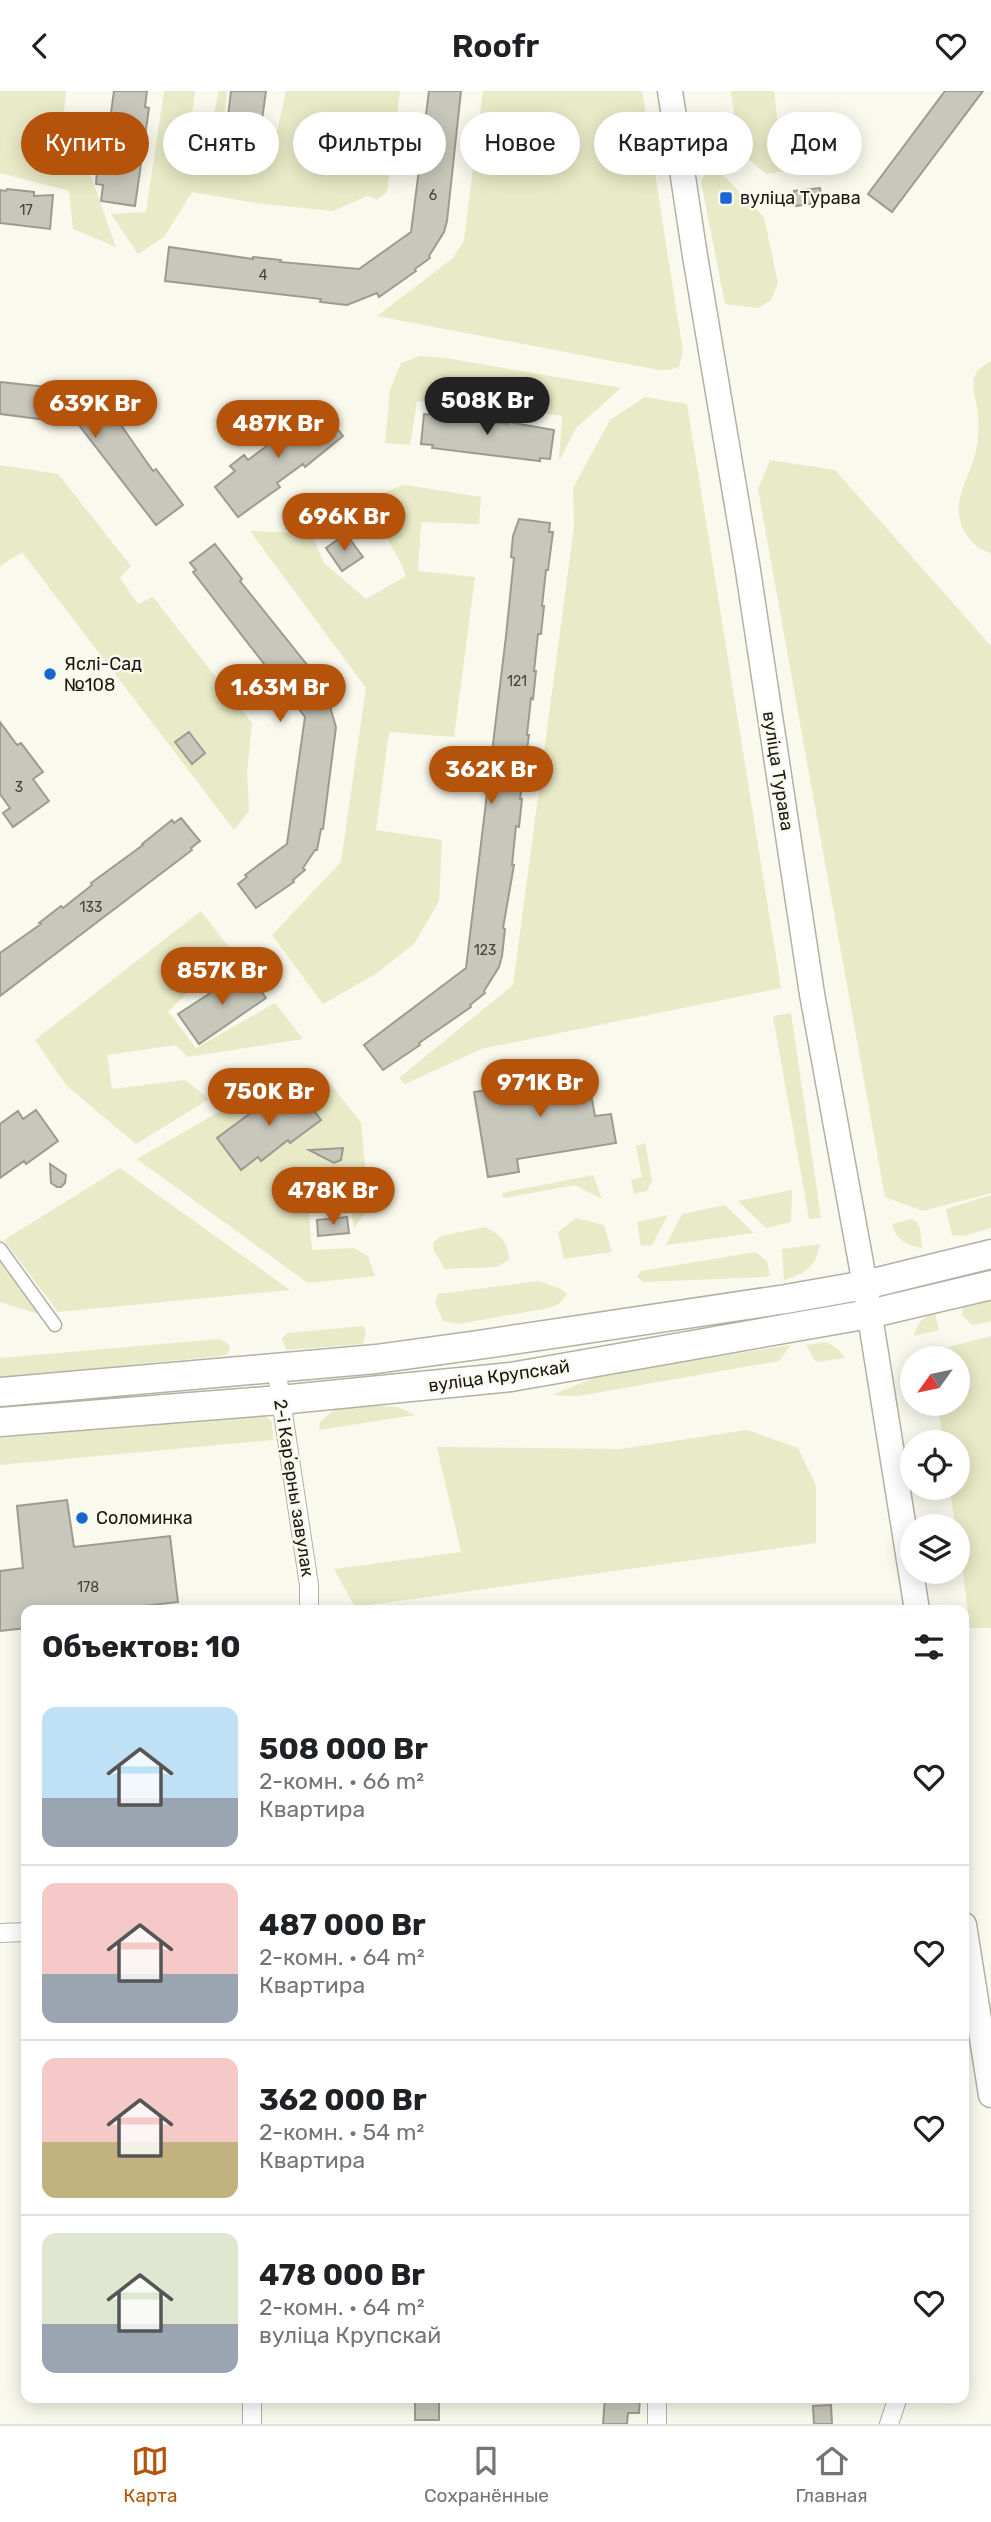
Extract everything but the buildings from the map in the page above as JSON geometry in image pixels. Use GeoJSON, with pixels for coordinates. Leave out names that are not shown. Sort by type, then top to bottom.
{"type":"FeatureCollection","features":[{"type":"Feature","properties":{"kind":"main road","name":"вуліца Турава"},"geometry":{"type":"LineString","coordinates":[[670,91],[749,577],[812,995],[865,1285],[917,1605]]}},
{"type":"Feature","properties":{"kind":"main road","name":"вуліца Крупскай"},"geometry":{"type":"LineString","coordinates":[[0,1392],[376,1359],[478,1346],[865,1285],[991,1254]]}},
{"type":"Feature","properties":{"kind":"main road","name":"вуліца Крупскай"},"geometry":{"type":"LineString","coordinates":[[0,1422],[280,1400],[511,1377],[869,1314],[991,1285]]}},
{"type":"Feature","properties":{"kind":"main road"},"geometry":{"type":"LineString","coordinates":[[969,1956],[991,2095]]}},
{"type":"Feature","properties":{"kind":"street"},"geometry":{"type":"LineString","coordinates":[[0,1249],[55,1325]]}},
{"type":"Feature","properties":{"kind":"street","name":"2-і Карʼерны завулак"},"geometry":{"type":"LineString","coordinates":[[276,1367],[309,1585],[309,1605]]}},
{"type":"Feature","properties":{"kind":"street"},"geometry":{"type":"LineString","coordinates":[[0,1933],[21,1933]]}},
{"type":"Feature","properties":{"kind":"street"},"geometry":{"type":"LineString","coordinates":[[252,2403],[252,2424]]}},
{"type":"Feature","properties":{"kind":"street"},"geometry":{"type":"LineString","coordinates":[[657,2403],[657,2424]]}},
{"type":"Feature","properties":{"kind":"street"},"geometry":{"type":"LineString","coordinates":[[889,2424],[896,2403]]}},
{"type":"Feature","properties":{"kind":"green space"},"geometry":{"type":"Polygon","coordinates":[[[0,91],[66,91],[64,112],[21,112],[21,175],[90,175],[116,247],[73,229],[69,191],[0,173],[0,91]]]}},
{"type":"Feature","properties":{"kind":"green space"},"geometry":{"type":"Polygon","coordinates":[[[164,91],[195,91],[192,112],[163,112],[163,175],[279,175],[279,123],[286,91],[400,91],[397,112],[293,112],[293,175],[389,175],[387,192],[377,200],[367,196],[333,211],[256,203],[192,192],[164,237],[138,254],[111,214],[146,212],[164,91]]]}},
{"type":"Feature","properties":{"kind":"green space"},"geometry":{"type":"Polygon","coordinates":[[[219,91],[227,91],[225,112],[214,112],[219,91]]]}},
{"type":"Feature","properties":{"kind":"green space"},"geometry":{"type":"Polygon","coordinates":[[[483,91],[642,91],[645,112],[594,112],[594,175],[655,175],[683,352],[679,367],[659,370],[377,316],[453,258],[464,240],[472,175],[580,175],[580,112],[480,112],[483,91]]]}},
{"type":"Feature","properties":{"kind":"green space"},"geometry":{"type":"Polygon","coordinates":[[[731,91],[774,91],[776,112],[767,112],[767,174],[753,163],[753,112],[734,112],[731,91]]]}},
{"type":"Feature","properties":{"kind":"green space"},"geometry":{"type":"Polygon","coordinates":[[[705,175],[723,175],[764,217],[778,283],[771,300],[758,308],[725,304],[701,182],[705,175]]]}},
{"type":"Feature","properties":{"kind":"green space"},"geometry":{"type":"Polygon","coordinates":[[[420,356],[621,388],[576,428],[559,461],[562,416],[431,399],[417,402],[410,445],[385,443],[390,390],[401,363],[420,356]]]}},
{"type":"Feature","properties":{"kind":"green space"},"geometry":{"type":"Polygon","coordinates":[[[991,361],[991,553],[974,544],[969,538],[961,523],[959,511],[962,489],[975,456],[978,440],[975,375],[991,361]]]}},
{"type":"Feature","properties":{"kind":"green space"},"geometry":{"type":"Polygon","coordinates":[[[645,397],[687,404],[781,988],[481,1049],[405,1084],[399,1078],[513,985],[574,527],[573,488],[610,420],[645,397]]]}},
{"type":"Feature","properties":{"kind":"green space"},"geometry":{"type":"Polygon","coordinates":[[[770,460],[835,470],[991,646],[991,1193],[923,1211],[885,1197],[758,489],[770,460]]]}},
{"type":"Feature","properties":{"kind":"green space"},"geometry":{"type":"Polygon","coordinates":[[[0,465],[58,474],[131,566],[120,578],[138,604],[153,597],[252,723],[247,772],[249,811],[234,830],[22,552],[0,566],[0,465]]]}},
{"type":"Feature","properties":{"kind":"green space"},"geometry":{"type":"Polygon","coordinates":[[[405,485],[481,497],[479,524],[421,522],[418,571],[475,577],[454,737],[389,732],[376,830],[442,840],[439,901],[414,944],[377,973],[323,1004],[272,935],[341,862],[366,688],[250,531],[311,533],[324,563],[366,599],[406,576],[379,523],[376,511],[378,500],[387,492],[405,485]]]}},
{"type":"Feature","properties":{"kind":"green space"},"geometry":{"type":"Polygon","coordinates":[[[201,911],[233,953],[168,1011],[196,1048],[275,1003],[303,1039],[188,1057],[176,1045],[107,1055],[112,1089],[185,1080],[209,1099],[136,1144],[66,1085],[35,1040],[201,911]]]}},
{"type":"Feature","properties":{"kind":"green space"},"geometry":{"type":"Polygon","coordinates":[[[791,1013],[821,1218],[809,1219],[773,1016],[791,1013]]]}},
{"type":"Feature","properties":{"kind":"green space"},"geometry":{"type":"Polygon","coordinates":[[[322,1073],[361,1123],[369,1208],[354,1228],[351,1208],[309,1213],[312,1250],[354,1248],[368,1256],[375,1276],[308,1283],[137,1159],[283,1075],[322,1073]]]}},
{"type":"Feature","properties":{"kind":"green space"},"geometry":{"type":"Polygon","coordinates":[[[645,1143],[652,1180],[647,1191],[634,1194],[631,1180],[642,1177],[636,1146],[645,1143]]]}},
{"type":"Feature","properties":{"kind":"green space"},"geometry":{"type":"Polygon","coordinates":[[[120,1168],[290,1290],[58,1312],[4,1240],[120,1168]]]}},
{"type":"Feature","properties":{"kind":"green space"},"geometry":{"type":"Polygon","coordinates":[[[593,1175],[602,1199],[575,1185],[504,1198],[502,1193],[593,1175]]]}},
{"type":"Feature","properties":{"kind":"green space"},"geometry":{"type":"Polygon","coordinates":[[[792,1190],[791,1222],[766,1228],[738,1201],[792,1190]]]}},
{"type":"Feature","properties":{"kind":"green space"},"geometry":{"type":"Polygon","coordinates":[[[991,1195],[991,1228],[964,1236],[952,1235],[946,1209],[991,1195]]]}},
{"type":"Feature","properties":{"kind":"green space"},"geometry":{"type":"Polygon","coordinates":[[[725,1205],[754,1233],[666,1245],[682,1214],[725,1205]]]}},
{"type":"Feature","properties":{"kind":"green space"},"geometry":{"type":"Polygon","coordinates":[[[668,1215],[652,1245],[641,1246],[637,1222],[668,1215]]]}},
{"type":"Feature","properties":{"kind":"green space"},"geometry":{"type":"Polygon","coordinates":[[[576,1218],[604,1225],[612,1252],[564,1259],[558,1232],[576,1218]]]}},
{"type":"Feature","properties":{"kind":"green space"},"geometry":{"type":"Polygon","coordinates":[[[911,1219],[916,1221],[920,1229],[922,1248],[903,1241],[894,1230],[892,1224],[911,1219]]]}},
{"type":"Feature","properties":{"kind":"green space"},"geometry":{"type":"Polygon","coordinates":[[[485,1227],[503,1240],[509,1260],[496,1267],[445,1269],[433,1249],[434,1242],[441,1236],[485,1227]]]}},
{"type":"Feature","properties":{"kind":"green space"},"geometry":{"type":"Polygon","coordinates":[[[820,1244],[815,1259],[808,1268],[784,1280],[782,1249],[820,1244]]]}},
{"type":"Feature","properties":{"kind":"green space"},"geometry":{"type":"Polygon","coordinates":[[[756,1252],[767,1261],[770,1275],[643,1282],[637,1277],[641,1271],[756,1252]]]}},
{"type":"Feature","properties":{"kind":"green space"},"geometry":{"type":"Polygon","coordinates":[[[0,1262],[42,1315],[0,1302],[0,1262]]]}},
{"type":"Feature","properties":{"kind":"green space"},"geometry":{"type":"Polygon","coordinates":[[[539,1281],[567,1294],[560,1303],[549,1308],[458,1324],[443,1321],[435,1302],[438,1294],[539,1281]]]}},
{"type":"Feature","properties":{"kind":"green space"},"geometry":{"type":"Polygon","coordinates":[[[991,1300],[991,1321],[972,1325],[962,1315],[963,1308],[991,1300]]]}},
{"type":"Feature","properties":{"kind":"green space"},"geometry":{"type":"Polygon","coordinates":[[[935,1313],[939,1330],[914,1336],[921,1321],[935,1313]]]}},
{"type":"Feature","properties":{"kind":"green space"},"geometry":{"type":"Polygon","coordinates":[[[363,1326],[366,1333],[363,1344],[286,1350],[282,1338],[288,1333],[363,1326]]]}},
{"type":"Feature","properties":{"kind":"green space"},"geometry":{"type":"Polygon","coordinates":[[[991,1336],[991,1628],[970,1628],[964,1584],[970,1584],[970,1514],[953,1514],[952,1500],[970,1500],[970,1430],[941,1430],[940,1416],[970,1416],[970,1346],[953,1346],[991,1336]]]}},
{"type":"Feature","properties":{"kind":"green space"},"geometry":{"type":"Polygon","coordinates":[[[220,1339],[230,1347],[228,1353],[222,1356],[0,1378],[0,1358],[220,1339]]]}},
{"type":"Feature","properties":{"kind":"green space"},"geometry":{"type":"Polygon","coordinates":[[[827,1342],[845,1358],[816,1362],[806,1345],[827,1342]]]}},
{"type":"Feature","properties":{"kind":"green space"},"geometry":{"type":"Polygon","coordinates":[[[791,1345],[779,1361],[578,1396],[552,1395],[601,1375],[791,1345]]]}},
{"type":"Feature","properties":{"kind":"green space"},"geometry":{"type":"Polygon","coordinates":[[[340,1404],[398,1407],[415,1415],[319,1430],[320,1422],[340,1404]]]}},
{"type":"Feature","properties":{"kind":"green space"},"geometry":{"type":"Polygon","coordinates":[[[265,1415],[272,1422],[273,1440],[0,1465],[0,1438],[265,1415]]]}},
{"type":"Feature","properties":{"kind":"green space"},"geometry":{"type":"Polygon","coordinates":[[[747,1430],[798,1448],[816,1486],[816,1543],[369,1605],[354,1605],[334,1569],[461,1552],[437,1447],[620,1449],[747,1430]]]}},
{"type":"Feature","properties":{"kind":"place","name":"вуліца Турава"},"geometry":{"type":"Point","coordinates":[726,198]}},
{"type":"Feature","properties":{"kind":"place","name":"Яслі-Сад №108"},"geometry":{"type":"Point","coordinates":[50,674]}},
{"type":"Feature","properties":{"kind":"place","name":"Соломинка"},"geometry":{"type":"Point","coordinates":[82,1518]}}]}
